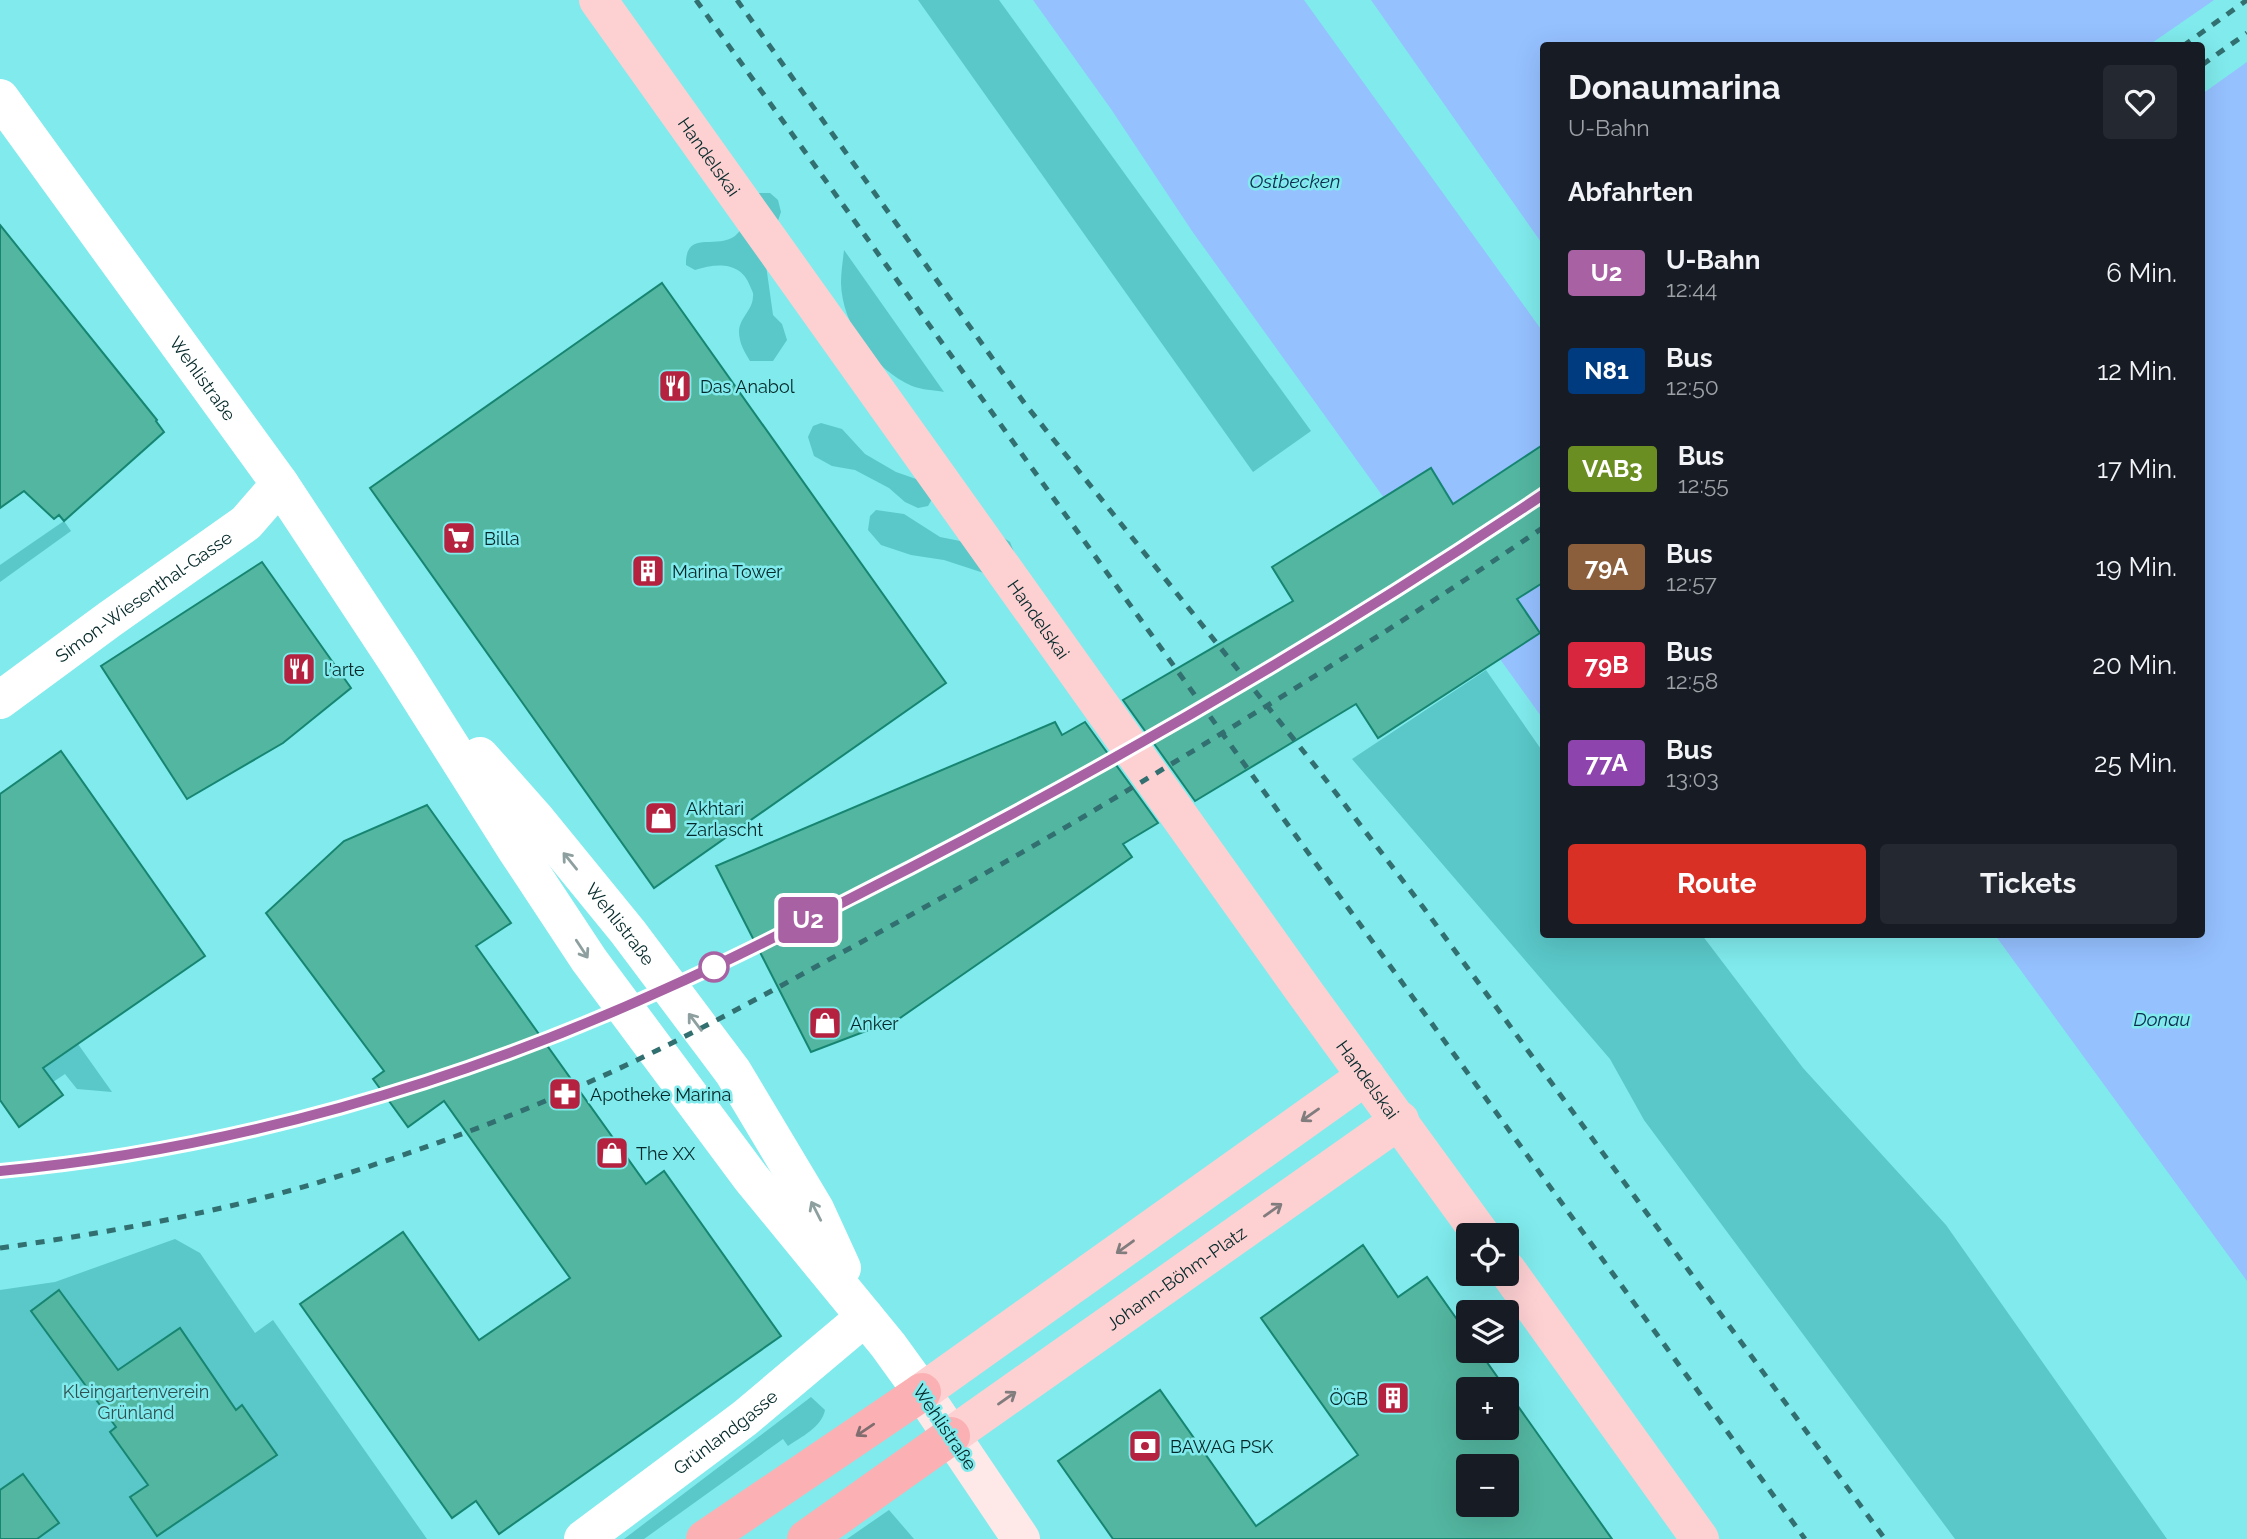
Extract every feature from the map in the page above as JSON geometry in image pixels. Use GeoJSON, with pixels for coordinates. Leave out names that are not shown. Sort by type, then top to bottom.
{"type":"FeatureCollection","features":[{"type":"Feature","properties":{"kind":"highway"},"geometry":{"type":"LineString","coordinates":[[705,1539],[922,1392]]}},
{"type":"Feature","properties":{"kind":"highway"},"geometry":{"type":"LineString","coordinates":[[806,1539],[951,1436]]}},
{"type":"Feature","properties":{"kind":"main road","name":"Handelskai"},"geometry":{"type":"LineString","coordinates":[[598,0],[1473,1223]]}},
{"type":"Feature","properties":{"kind":"main road"},"geometry":{"type":"LineString","coordinates":[[922,1392],[1366,1076]]}},
{"type":"Feature","properties":{"kind":"main road","name":"Johann-Böhm-Platz"},"geometry":{"type":"LineString","coordinates":[[951,1436],[1400,1120]]}},
{"type":"Feature","properties":{"kind":"main road"},"geometry":{"type":"LineString","coordinates":[[1518,1286],[1700,1539]]}},
{"type":"Feature","properties":{"kind":"street","name":"Wehlistraße"},"geometry":{"type":"LineString","coordinates":[[0,98],[280,484],[589,960],[751,1178],[865,1317],[922,1392],[1021,1539]]}},
{"type":"Feature","properties":{"kind":"street","name":"Simon-Wiesenthal-Gasse"},"geometry":{"type":"LineString","coordinates":[[0,700],[246,523],[280,484]]}},
{"type":"Feature","properties":{"kind":"street","name":"Grünlandgasse"},"geometry":{"type":"LineString","coordinates":[[583,1539],[745,1418],[865,1317]]}},
{"type":"Feature","properties":{"kind":"green space"},"geometry":{"type":"Polygon","coordinates":[[[918,0],[999,0],[1311,431],[1253,472],[918,0]]]}},
{"type":"Feature","properties":{"kind":"green space"},"geometry":{"type":"Polygon","coordinates":[[[759,193],[770,193],[778,200],[781,212],[765,258],[773,315],[782,324],[787,340],[773,361],[750,361],[741,343],[740,326],[753,295],[741,272],[727,266],[695,270],[686,265],[687,254],[696,244],[727,240],[735,236],[743,226],[750,204],[759,193]]]}},
{"type":"Feature","properties":{"kind":"green space"},"geometry":{"type":"Polygon","coordinates":[[[844,250],[944,392],[912,386],[898,378],[885,369],[863,344],[854,330],[843,299],[841,279],[844,250]]]}},
{"type":"Feature","properties":{"kind":"green space"},"geometry":{"type":"Polygon","coordinates":[[[821,423],[842,429],[865,454],[896,472],[919,480],[932,499],[928,506],[918,508],[905,502],[889,488],[855,470],[832,466],[814,456],[808,437],[813,426],[821,423]]]}},
{"type":"Feature","properties":{"kind":"green space"},"geometry":{"type":"Polygon","coordinates":[[[876,510],[904,514],[940,537],[965,542],[998,534],[1010,542],[1016,557],[993,576],[944,560],[911,555],[881,545],[868,530],[870,516],[876,510]]]}},
{"type":"Feature","properties":{"kind":"green space"},"geometry":{"type":"Polygon","coordinates":[[[64,521],[71,531],[0,582],[0,565],[64,521]]]}},
{"type":"Feature","properties":{"kind":"green space"},"geometry":{"type":"Polygon","coordinates":[[[1486,670],[1540,748],[1540,938],[1704,938],[1803,1068],[1946,1225],[2167,1539],[1955,1539],[1644,1120],[1610,1059],[1352,759],[1486,670]]]}},
{"type":"Feature","properties":{"kind":"green space"},"geometry":{"type":"Polygon","coordinates":[[[0,934],[112,1092],[77,1089],[65,1074],[53,1082],[29,1048],[0,934]]]}},
{"type":"Feature","properties":{"kind":"green space","name":"Kleingartenverein Grünland"},"geometry":{"type":"Polygon","coordinates":[[[175,1239],[200,1253],[255,1333],[273,1320],[427,1539],[0,1539],[0,1290],[55,1282],[175,1239]]]}},
{"type":"Feature","properties":{"kind":"green space"},"geometry":{"type":"Polygon","coordinates":[[[811,1397],[825,1410],[820,1422],[810,1431],[788,1446],[783,1439],[644,1539],[624,1539],[811,1397]]]}},
{"type":"Feature","properties":{"kind":"green space"},"geometry":{"type":"Polygon","coordinates":[[[889,1510],[914,1539],[847,1539],[889,1510]]]}},
{"type":"Feature","properties":{"kind":"water","name":"Ostbecken"},"geometry":{"type":"Polygon","coordinates":[[[1033,0],[1304,0],[1540,328],[1540,715],[1192,231],[1111,109],[1033,0]]]}},
{"type":"Feature","properties":{"kind":"water","name":"Donau"},"geometry":{"type":"Polygon","coordinates":[[[1371,0],[2247,0],[2247,1281],[1997,938],[2205,938],[2205,42],[1540,42],[1540,241],[1371,0]]]}},
{"type":"Feature","properties":{"kind":"pier"},"geometry":{"type":"Polygon","coordinates":[[[2214,0],[2247,0],[2247,62],[2205,92],[2205,42],[2153,42],[2214,0]]]}},
{"type":"Feature","properties":{"kind":"building"},"geometry":{"type":"Polygon","coordinates":[[[0,225],[164,432],[64,521],[59,515],[54,519],[24,491],[0,508],[0,225]]]}},
{"type":"Feature","properties":{"kind":"building","name":"Marina Tower"},"geometry":{"type":"Polygon","coordinates":[[[662,283],[946,683],[654,888],[370,488],[662,283]]]}},
{"type":"Feature","properties":{"kind":"building"},"geometry":{"type":"Polygon","coordinates":[[[1540,447],[1540,585],[1517,599],[1540,633],[1378,738],[1356,704],[1195,801],[1123,700],[1293,601],[1272,567],[1431,468],[1453,504],[1540,447]]]}},
{"type":"Feature","properties":{"kind":"building"},"geometry":{"type":"Polygon","coordinates":[[[262,562],[351,688],[283,743],[187,799],[101,666],[262,562]]]}},
{"type":"Feature","properties":{"kind":"building"},"geometry":{"type":"Polygon","coordinates":[[[1055,722],[1062,735],[1085,722],[1158,823],[1123,844],[1132,857],[900,1018],[811,1052],[716,866],[1055,722]]]}},
{"type":"Feature","properties":{"kind":"building"},"geometry":{"type":"Polygon","coordinates":[[[61,751],[205,956],[43,1068],[63,1095],[19,1127],[0,1100],[0,794],[61,751]]]}},
{"type":"Feature","properties":{"kind":"building"},"geometry":{"type":"Polygon","coordinates":[[[427,805],[511,923],[476,946],[646,1184],[664,1171],[781,1336],[499,1534],[476,1501],[452,1518],[300,1304],[403,1232],[479,1340],[570,1278],[444,1101],[408,1127],[373,1079],[384,1071],[266,913],[344,841],[427,805]]]}},
{"type":"Feature","properties":{"kind":"building","name":"ÖGB"},"geometry":{"type":"Polygon","coordinates":[[[1363,1245],[1398,1297],[1427,1277],[1456,1318],[1456,1363],[1488,1363],[1498,1377],[1456,1377],[1456,1440],[1519,1440],[1519,1408],[1612,1539],[1113,1539],[1058,1461],[1160,1390],[1256,1526],[1358,1455],[1261,1318],[1363,1245]]]}},
{"type":"Feature","properties":{"kind":"building"},"geometry":{"type":"Polygon","coordinates":[[[59,1290],[118,1370],[180,1328],[236,1410],[242,1405],[277,1455],[157,1536],[130,1497],[148,1485],[110,1432],[116,1427],[31,1311],[59,1290]]]}},
{"type":"Feature","properties":{"kind":"building"},"geometry":{"type":"Polygon","coordinates":[[[23,1474],[59,1523],[37,1539],[0,1539],[0,1490],[23,1474]]]}},
{"type":"Feature","properties":{"kind":"railway"},"geometry":{"type":"LineString","coordinates":[[696,0],[1805,1539]]}},
{"type":"Feature","properties":{"kind":"railway"},"geometry":{"type":"LineString","coordinates":[[737,0],[1025,404],[1316,767],[1423,907],[1885,1539]]}},
{"type":"Feature","properties":{"kind":"railway"},"geometry":{"type":"LineString","coordinates":[[2189,42],[2247,0]]}},
{"type":"Feature","properties":{"kind":"railway"},"geometry":{"type":"LineString","coordinates":[[2205,63],[2247,33]]}},
{"type":"Feature","properties":{"kind":"railway"},"geometry":{"type":"LineString","coordinates":[[0,1171],[171,1147],[340,1107],[506,1054],[665,989],[910,868],[1153,736],[1311,643],[1540,497]]}},
{"type":"Feature","properties":{"kind":"railway"},"geometry":{"type":"LineString","coordinates":[[0,1248],[158,1222],[313,1184],[492,1123],[624,1066],[792,980],[1083,817],[1316,675],[1540,530]]}},
{"type":"Feature","properties":{"kind":"metro line","name":"U2"},"geometry":{"type":"LineString","coordinates":[[0,1171],[159,1149],[296,1119],[432,1079],[512,1051],[664,990],[757,946],[980,832],[1115,757],[1251,680],[1346,622],[1540,497]]}},
{"type":"Feature","properties":{"kind":"place","name":"Das Anabol"},"geometry":{"type":"Point","coordinates":[675,386]}},
{"type":"Feature","properties":{"kind":"place","name":"Billa"},"geometry":{"type":"Point","coordinates":[459,538]}},
{"type":"Feature","properties":{"kind":"place","name":"Marina Tower"},"geometry":{"type":"Point","coordinates":[648,571]}},
{"type":"Feature","properties":{"kind":"place","name":"l'arte"},"geometry":{"type":"Point","coordinates":[299,669]}},
{"type":"Feature","properties":{"kind":"place","name":"Akhtari Zarlascht"},"geometry":{"type":"Point","coordinates":[661,818]}},
{"type":"Feature","properties":{"kind":"place","name":"Anker"},"geometry":{"type":"Point","coordinates":[825,1023]}},
{"type":"Feature","properties":{"kind":"place","name":"Apotheke Marina"},"geometry":{"type":"Point","coordinates":[565,1094]}},
{"type":"Feature","properties":{"kind":"place","name":"The XX"},"geometry":{"type":"Point","coordinates":[612,1153]}},
{"type":"Feature","properties":{"kind":"place","name":"ÖGB"},"geometry":{"type":"Point","coordinates":[1393,1398]}},
{"type":"Feature","properties":{"kind":"place","name":"BAWAG PSK"},"geometry":{"type":"Point","coordinates":[1145,1446]}}]}
